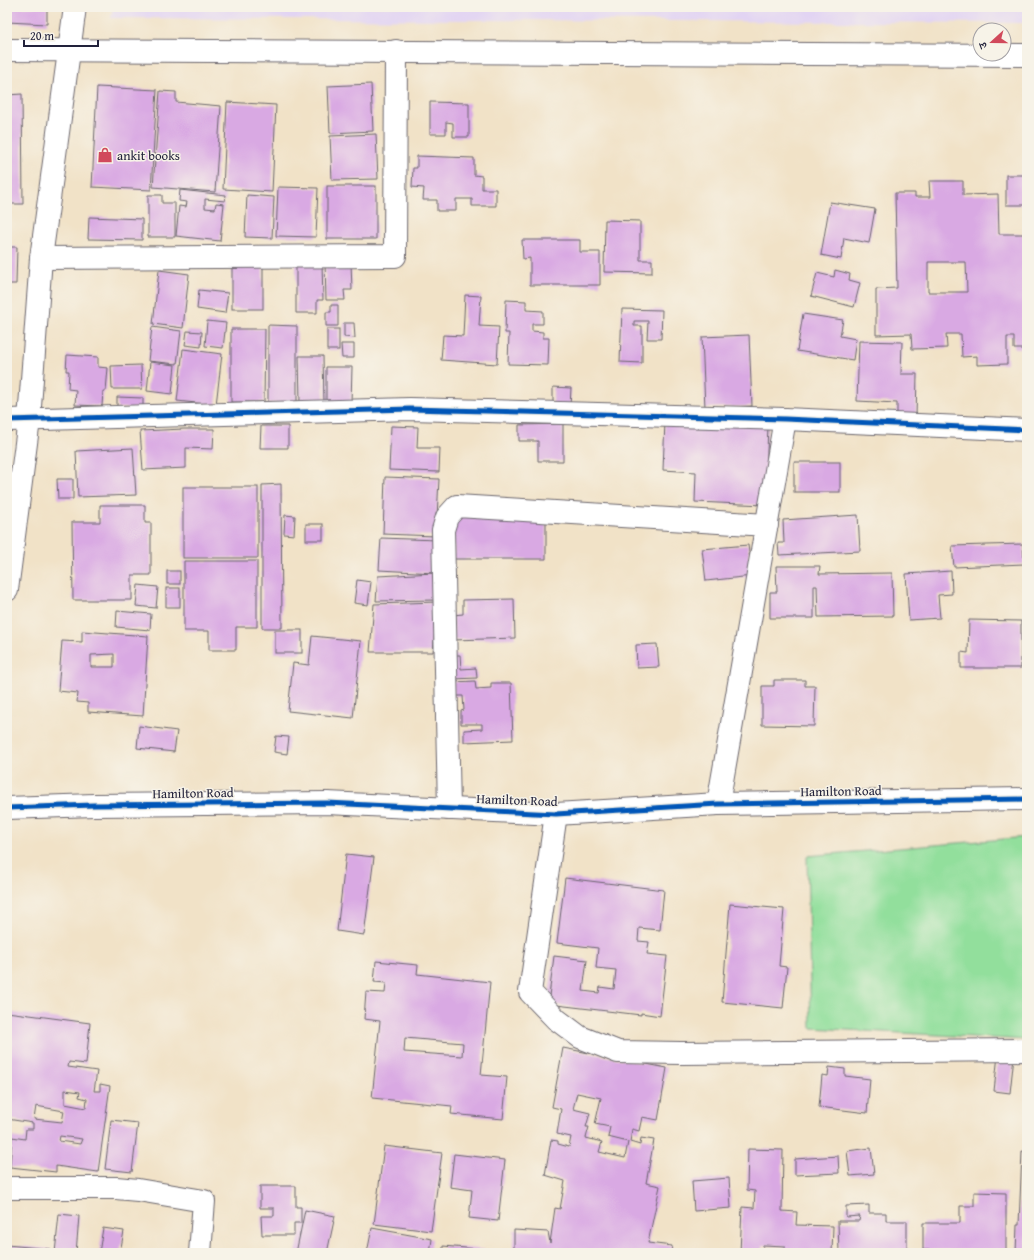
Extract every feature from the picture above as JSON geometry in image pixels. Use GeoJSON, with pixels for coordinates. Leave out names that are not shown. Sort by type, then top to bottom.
{"type":"FeatureCollection","features":[{"type":"Feature","properties":{"kind":"street"},"geometry":{"type":"LineString","coordinates":[[7,590],[29,420],[41,258],[75,7]]}},
{"type":"Feature","properties":{"kind":"street"},"geometry":{"type":"LineString","coordinates":[[7,50],[1027,55]]}},
{"type":"Feature","properties":{"kind":"street"},"geometry":{"type":"LineString","coordinates":[[41,258],[395,256],[396,51]]}},
{"type":"Feature","properties":{"kind":"street"},"geometry":{"type":"LineString","coordinates":[[7,420],[410,409],[785,419],[1027,430]]}},
{"type":"Feature","properties":{"kind":"street"},"geometry":{"type":"LineString","coordinates":[[718,804],[785,419]]}},
{"type":"Feature","properties":{"kind":"street"},"geometry":{"type":"LineString","coordinates":[[449,809],[443,530],[447,517],[457,506],[767,525]]}},
{"type":"Feature","properties":{"kind":"street","name":"Hamilton Road"},"geometry":{"type":"LineString","coordinates":[[7,808],[94,805],[326,803],[556,814],[718,804],[1027,799]]}},
{"type":"Feature","properties":{"kind":"street"},"geometry":{"type":"LineString","coordinates":[[556,814],[530,992],[556,1019],[580,1037],[618,1052],[681,1053],[1027,1050]]}},
{"type":"Feature","properties":{"kind":"street"},"geometry":{"type":"LineString","coordinates":[[7,1188],[116,1188],[138,1190],[204,1201],[200,1253]]}},
{"type":"Feature","properties":{"kind":"shaded area"},"geometry":{"type":"Polygon","coordinates":[[[113,7],[1027,7],[1027,23],[111,18],[113,7]]]}},
{"type":"Feature","properties":{"kind":"green space"},"geometry":{"type":"Polygon","coordinates":[[[1027,837],[1027,1040],[811,1028],[807,856],[1027,837]]]}},
{"type":"Feature","properties":{"kind":"building"},"geometry":{"type":"Polygon","coordinates":[[[7,7],[47,7],[47,24],[7,22],[7,7]]]}},
{"type":"Feature","properties":{"kind":"building"},"geometry":{"type":"Polygon","coordinates":[[[371,84],[373,131],[330,133],[328,86],[371,84]]]}},
{"type":"Feature","properties":{"kind":"building"},"geometry":{"type":"Polygon","coordinates":[[[97,87],[157,90],[151,190],[92,187],[97,87]]]}},
{"type":"Feature","properties":{"kind":"building"},"geometry":{"type":"Polygon","coordinates":[[[160,91],[176,92],[176,102],[221,106],[215,192],[153,187],[160,91]]]}},
{"type":"Feature","properties":{"kind":"building"},"geometry":{"type":"Polygon","coordinates":[[[22,94],[23,204],[7,204],[7,95],[22,94]]]}},
{"type":"Feature","properties":{"kind":"building"},"geometry":{"type":"Polygon","coordinates":[[[227,102],[276,105],[272,192],[223,189],[227,102]]]}},
{"type":"Feature","properties":{"kind":"building"},"geometry":{"type":"Polygon","coordinates":[[[430,102],[469,103],[469,137],[453,137],[453,123],[446,122],[446,134],[430,134],[430,102]]]}},
{"type":"Feature","properties":{"kind":"building"},"geometry":{"type":"Polygon","coordinates":[[[376,134],[378,179],[332,180],[330,136],[376,134]]]}},
{"type":"Feature","properties":{"kind":"building"},"geometry":{"type":"Polygon","coordinates":[[[417,156],[474,158],[474,175],[482,176],[482,189],[496,189],[496,206],[472,206],[472,199],[456,199],[456,211],[437,211],[437,200],[423,200],[424,188],[412,187],[413,168],[417,168],[417,156]]]}},
{"type":"Feature","properties":{"kind":"building"},"geometry":{"type":"Polygon","coordinates":[[[1006,175],[1027,175],[1027,205],[1006,205],[1006,175]]]}},
{"type":"Feature","properties":{"kind":"building"},"geometry":{"type":"Polygon","coordinates":[[[929,181],[963,181],[963,195],[998,194],[999,234],[1026,234],[1027,349],[1014,349],[1014,337],[1007,337],[1007,364],[977,365],[977,356],[962,357],[961,334],[946,334],[947,348],[912,349],[911,334],[876,335],[876,289],[897,288],[895,193],[915,193],[915,197],[930,197],[929,181]],[[928,262],[928,292],[967,292],[966,262],[928,262]]]}},
{"type":"Feature","properties":{"kind":"building"},"geometry":{"type":"Polygon","coordinates":[[[327,186],[376,186],[376,239],[327,239],[327,186]]]}},
{"type":"Feature","properties":{"kind":"building"},"geometry":{"type":"Polygon","coordinates":[[[278,187],[318,188],[316,237],[276,236],[278,187]]]}},
{"type":"Feature","properties":{"kind":"building"},"geometry":{"type":"Polygon","coordinates":[[[180,190],[226,195],[225,201],[205,199],[205,208],[215,209],[216,203],[224,204],[220,241],[176,236],[179,206],[186,207],[187,202],[179,201],[180,190]]]}},
{"type":"Feature","properties":{"kind":"building"},"geometry":{"type":"Polygon","coordinates":[[[148,195],[162,195],[162,203],[175,203],[175,237],[148,237],[148,195]]]}},
{"type":"Feature","properties":{"kind":"building"},"geometry":{"type":"Polygon","coordinates":[[[247,195],[274,197],[272,238],[245,237],[247,195]]]}},
{"type":"Feature","properties":{"kind":"building"},"geometry":{"type":"Polygon","coordinates":[[[830,202],[875,209],[869,243],[844,238],[841,259],[821,255],[830,202]]]}},
{"type":"Feature","properties":{"kind":"building"},"geometry":{"type":"Polygon","coordinates":[[[89,217],[142,219],[142,240],[88,239],[89,217]]]}},
{"type":"Feature","properties":{"kind":"building"},"geometry":{"type":"Polygon","coordinates":[[[605,220],[640,221],[640,260],[652,260],[652,273],[604,272],[605,220]]]}},
{"type":"Feature","properties":{"kind":"building"},"geometry":{"type":"Polygon","coordinates":[[[522,240],[580,240],[580,252],[600,252],[600,285],[530,285],[530,258],[523,259],[522,240]]]}},
{"type":"Feature","properties":{"kind":"building"},"geometry":{"type":"Polygon","coordinates":[[[7,247],[17,247],[16,284],[7,284],[7,247]]]}},
{"type":"Feature","properties":{"kind":"building"},"geometry":{"type":"Polygon","coordinates":[[[232,260],[263,260],[263,309],[232,309],[232,260]]]}},
{"type":"Feature","properties":{"kind":"building"},"geometry":{"type":"Polygon","coordinates":[[[296,263],[322,263],[323,300],[317,300],[317,313],[296,313],[296,263]]]}},
{"type":"Feature","properties":{"kind":"building"},"geometry":{"type":"Polygon","coordinates":[[[325,263],[351,263],[352,290],[344,290],[345,300],[326,300],[325,263]]]}},
{"type":"Feature","properties":{"kind":"building"},"geometry":{"type":"Polygon","coordinates":[[[159,270],[189,274],[183,328],[153,324],[159,270]]]}},
{"type":"Feature","properties":{"kind":"building"},"geometry":{"type":"Polygon","coordinates":[[[835,270],[850,274],[849,280],[860,283],[854,307],[811,296],[817,273],[834,277],[835,270]]]}},
{"type":"Feature","properties":{"kind":"building"},"geometry":{"type":"Polygon","coordinates":[[[199,290],[228,293],[225,313],[197,309],[199,290]]]}},
{"type":"Feature","properties":{"kind":"building"},"geometry":{"type":"Polygon","coordinates":[[[465,295],[481,296],[479,326],[499,327],[497,364],[441,360],[443,335],[463,336],[465,295]]]}},
{"type":"Feature","properties":{"kind":"building"},"geometry":{"type":"Polygon","coordinates":[[[506,300],[526,301],[526,310],[543,311],[543,324],[532,324],[532,331],[543,332],[543,338],[549,338],[548,365],[508,364],[509,333],[505,333],[506,300]]]}},
{"type":"Feature","properties":{"kind":"building"},"geometry":{"type":"Polygon","coordinates":[[[331,305],[338,305],[338,326],[326,326],[326,312],[331,312],[331,305]]]}},
{"type":"Feature","properties":{"kind":"building"},"geometry":{"type":"Polygon","coordinates":[[[622,309],[662,310],[661,339],[647,339],[648,321],[634,321],[634,326],[642,326],[642,363],[620,362],[622,309]]]}},
{"type":"Feature","properties":{"kind":"building"},"geometry":{"type":"Polygon","coordinates":[[[803,314],[843,320],[840,336],[856,339],[853,360],[797,351],[803,314]]]}},
{"type":"Feature","properties":{"kind":"building"},"geometry":{"type":"Polygon","coordinates":[[[207,321],[226,323],[223,348],[205,346],[207,321]]]}},
{"type":"Feature","properties":{"kind":"building"},"geometry":{"type":"Polygon","coordinates":[[[344,323],[354,323],[355,338],[344,337],[344,323]]]}},
{"type":"Feature","properties":{"kind":"building"},"geometry":{"type":"Polygon","coordinates":[[[268,325],[297,326],[297,403],[268,403],[268,325]]]}},
{"type":"Feature","properties":{"kind":"building"},"geometry":{"type":"Polygon","coordinates":[[[152,327],[181,331],[177,364],[148,361],[152,327]]]}},
{"type":"Feature","properties":{"kind":"building"},"geometry":{"type":"Polygon","coordinates":[[[231,329],[265,329],[264,402],[231,402],[231,329]]]}},
{"type":"Feature","properties":{"kind":"building"},"geometry":{"type":"Polygon","coordinates":[[[327,329],[339,329],[339,350],[327,350],[327,329]]]}},
{"type":"Feature","properties":{"kind":"building"},"geometry":{"type":"Polygon","coordinates":[[[187,331],[202,332],[201,347],[185,345],[187,331]]]}},
{"type":"Feature","properties":{"kind":"building"},"geometry":{"type":"Polygon","coordinates":[[[749,335],[752,406],[705,408],[702,337],[749,335]]]}},
{"type":"Feature","properties":{"kind":"building"},"geometry":{"type":"Polygon","coordinates":[[[859,341],[902,342],[901,374],[917,374],[916,418],[897,418],[897,403],[857,401],[859,341]]]}},
{"type":"Feature","properties":{"kind":"building"},"geometry":{"type":"Polygon","coordinates":[[[341,344],[354,344],[354,358],[342,358],[341,344]]]}},
{"type":"Feature","properties":{"kind":"building"},"geometry":{"type":"Polygon","coordinates":[[[183,349],[222,354],[216,405],[177,401],[183,349]]]}},
{"type":"Feature","properties":{"kind":"building"},"geometry":{"type":"Polygon","coordinates":[[[67,355],[98,357],[98,367],[108,368],[106,391],[103,391],[102,406],[75,405],[76,390],[68,389],[69,371],[66,371],[67,355]]]}},
{"type":"Feature","properties":{"kind":"building"},"geometry":{"type":"Polygon","coordinates":[[[299,356],[323,356],[324,403],[300,403],[299,356]]]}},
{"type":"Feature","properties":{"kind":"building"},"geometry":{"type":"Polygon","coordinates":[[[150,362],[175,365],[172,394],[147,391],[150,362]]]}},
{"type":"Feature","properties":{"kind":"building"},"geometry":{"type":"Polygon","coordinates":[[[141,365],[142,389],[112,389],[111,366],[141,365]]]}},
{"type":"Feature","properties":{"kind":"building"},"geometry":{"type":"Polygon","coordinates":[[[326,367],[352,367],[351,403],[326,402],[326,367]]]}},
{"type":"Feature","properties":{"kind":"building"},"geometry":{"type":"Polygon","coordinates":[[[553,387],[571,388],[570,407],[553,407],[553,387]]]}},
{"type":"Feature","properties":{"kind":"building"},"geometry":{"type":"Polygon","coordinates":[[[117,397],[143,398],[143,408],[117,408],[117,397]]]}},
{"type":"Feature","properties":{"kind":"building"},"geometry":{"type":"Polygon","coordinates":[[[665,421],[768,425],[765,505],[695,502],[696,472],[663,470],[665,421]]]}},
{"type":"Feature","properties":{"kind":"building"},"geometry":{"type":"Polygon","coordinates":[[[563,424],[563,461],[538,461],[538,441],[519,441],[519,425],[563,424]]]}},
{"type":"Feature","properties":{"kind":"building"},"geometry":{"type":"Polygon","coordinates":[[[261,426],[288,426],[288,448],[260,448],[261,426]]]}},
{"type":"Feature","properties":{"kind":"building"},"geometry":{"type":"Polygon","coordinates":[[[391,426],[418,427],[417,448],[440,448],[439,472],[389,470],[391,426]]]}},
{"type":"Feature","properties":{"kind":"building"},"geometry":{"type":"Polygon","coordinates":[[[214,429],[213,449],[186,448],[186,468],[143,470],[140,431],[214,429]]]}},
{"type":"Feature","properties":{"kind":"building"},"geometry":{"type":"Polygon","coordinates":[[[133,448],[136,495],[78,497],[76,451],[133,448]]]}},
{"type":"Feature","properties":{"kind":"building"},"geometry":{"type":"Polygon","coordinates":[[[794,462],[840,462],[840,492],[794,492],[794,462]]]}},
{"type":"Feature","properties":{"kind":"building"},"geometry":{"type":"Polygon","coordinates":[[[385,477],[439,479],[436,536],[383,534],[385,477]]]}},
{"type":"Feature","properties":{"kind":"building"},"geometry":{"type":"Polygon","coordinates":[[[57,479],[73,479],[73,499],[58,499],[57,479]]]}},
{"type":"Feature","properties":{"kind":"building"},"geometry":{"type":"Polygon","coordinates":[[[281,484],[282,628],[262,628],[262,485],[281,484]]]}},
{"type":"Feature","properties":{"kind":"building"},"geometry":{"type":"Polygon","coordinates":[[[183,487],[258,487],[258,558],[183,558],[183,487]]]}},
{"type":"Feature","properties":{"kind":"building"},"geometry":{"type":"Polygon","coordinates":[[[100,505],[145,505],[145,523],[151,523],[151,575],[132,575],[132,600],[73,600],[72,522],[100,522],[100,505]]]}},
{"type":"Feature","properties":{"kind":"building"},"geometry":{"type":"Polygon","coordinates":[[[285,515],[295,516],[294,535],[284,534],[285,515]]]}},
{"type":"Feature","properties":{"kind":"building"},"geometry":{"type":"Polygon","coordinates":[[[546,515],[546,559],[454,559],[453,516],[546,515]]]}},
{"type":"Feature","properties":{"kind":"building"},"geometry":{"type":"Polygon","coordinates":[[[858,515],[860,551],[779,555],[778,543],[784,543],[783,520],[858,515]]]}},
{"type":"Feature","properties":{"kind":"building"},"geometry":{"type":"Polygon","coordinates":[[[306,524],[323,524],[323,540],[306,540],[306,524]]]}},
{"type":"Feature","properties":{"kind":"building"},"geometry":{"type":"Polygon","coordinates":[[[381,538],[437,540],[437,600],[376,601],[378,576],[434,573],[379,570],[381,538]]]}},
{"type":"Feature","properties":{"kind":"building"},"geometry":{"type":"Polygon","coordinates":[[[1023,544],[1024,564],[954,567],[952,546],[1023,544]]]}},
{"type":"Feature","properties":{"kind":"building"},"geometry":{"type":"Polygon","coordinates":[[[748,545],[752,576],[706,581],[702,549],[748,545]]]}},
{"type":"Feature","properties":{"kind":"building"},"geometry":{"type":"Polygon","coordinates":[[[184,561],[257,561],[257,627],[236,627],[236,650],[209,650],[209,631],[184,631],[184,561]]]}},
{"type":"Feature","properties":{"kind":"building"},"geometry":{"type":"Polygon","coordinates":[[[776,566],[820,566],[819,574],[892,573],[893,616],[818,617],[817,586],[814,586],[814,618],[770,618],[770,592],[777,592],[776,566]]]}},
{"type":"Feature","properties":{"kind":"building"},"geometry":{"type":"Polygon","coordinates":[[[167,571],[180,571],[180,584],[167,584],[167,571]]]}},
{"type":"Feature","properties":{"kind":"building"},"geometry":{"type":"Polygon","coordinates":[[[951,571],[952,594],[938,595],[940,618],[909,620],[906,574],[951,571]]]}},
{"type":"Feature","properties":{"kind":"building"},"geometry":{"type":"Polygon","coordinates":[[[357,580],[371,582],[368,605],[354,603],[357,580]]]}},
{"type":"Feature","properties":{"kind":"building"},"geometry":{"type":"Polygon","coordinates":[[[138,585],[158,587],[156,608],[136,606],[138,585]]]}},
{"type":"Feature","properties":{"kind":"building"},"geometry":{"type":"Polygon","coordinates":[[[166,588],[180,588],[180,607],[166,607],[166,588]]]}},
{"type":"Feature","properties":{"kind":"building"},"geometry":{"type":"Polygon","coordinates":[[[514,599],[515,638],[454,640],[453,615],[463,614],[463,600],[514,599]]]}},
{"type":"Feature","properties":{"kind":"building"},"geometry":{"type":"Polygon","coordinates":[[[437,602],[433,652],[370,652],[374,604],[437,602]]]}},
{"type":"Feature","properties":{"kind":"building"},"geometry":{"type":"Polygon","coordinates":[[[117,611],[151,614],[150,630],[116,627],[117,611]]]}},
{"type":"Feature","properties":{"kind":"building"},"geometry":{"type":"Polygon","coordinates":[[[969,620],[1021,621],[1021,668],[961,668],[961,652],[968,653],[969,620]]]}},
{"type":"Feature","properties":{"kind":"building"},"geometry":{"type":"Polygon","coordinates":[[[275,630],[302,630],[302,653],[275,653],[275,630]]]}},
{"type":"Feature","properties":{"kind":"building"},"geometry":{"type":"Polygon","coordinates":[[[82,631],[148,636],[143,716],[88,712],[88,703],[77,702],[78,693],[58,691],[62,641],[82,642],[82,631]],[[114,654],[91,655],[91,667],[114,667],[114,654]]]}},
{"type":"Feature","properties":{"kind":"building"},"geometry":{"type":"Polygon","coordinates":[[[312,636],[361,641],[353,718],[288,711],[293,663],[309,665],[312,636]]]}},
{"type":"Feature","properties":{"kind":"building"},"geometry":{"type":"Polygon","coordinates":[[[657,644],[659,667],[637,668],[636,645],[657,644]]]}},
{"type":"Feature","properties":{"kind":"building"},"geometry":{"type":"Polygon","coordinates":[[[453,655],[460,655],[461,669],[476,668],[477,678],[454,679],[453,655]]]}},
{"type":"Feature","properties":{"kind":"building"},"geometry":{"type":"Polygon","coordinates":[[[774,680],[805,680],[805,686],[815,686],[814,726],[762,725],[762,686],[774,686],[774,680]]]}},
{"type":"Feature","properties":{"kind":"building"},"geometry":{"type":"Polygon","coordinates":[[[475,681],[476,689],[491,688],[491,683],[511,683],[513,740],[464,742],[464,730],[482,729],[482,724],[461,724],[461,711],[464,710],[463,696],[454,696],[453,682],[475,681]]]}},
{"type":"Feature","properties":{"kind":"building"},"geometry":{"type":"Polygon","coordinates":[[[139,726],[177,731],[174,752],[137,748],[139,726]]]}},
{"type":"Feature","properties":{"kind":"building"},"geometry":{"type":"Polygon","coordinates":[[[276,736],[289,737],[287,754],[274,752],[276,736]]]}},
{"type":"Feature","properties":{"kind":"building"},"geometry":{"type":"Polygon","coordinates":[[[346,854],[374,857],[364,935],[337,931],[346,854]]]}},
{"type":"Feature","properties":{"kind":"building"},"geometry":{"type":"Polygon","coordinates":[[[565,878],[664,890],[660,930],[639,928],[638,941],[649,942],[647,954],[667,956],[660,1016],[548,1004],[554,956],[587,960],[583,991],[599,993],[600,987],[614,989],[616,970],[596,968],[598,948],[557,943],[565,878]]]}},
{"type":"Feature","properties":{"kind":"building"},"geometry":{"type":"Polygon","coordinates":[[[730,904],[784,909],[779,966],[787,967],[783,1008],[722,1002],[730,904]]]}},
{"type":"Feature","properties":{"kind":"building"},"geometry":{"type":"Polygon","coordinates":[[[376,961],[418,965],[417,974],[490,982],[481,1075],[507,1077],[503,1119],[451,1114],[452,1106],[372,1098],[380,1021],[364,1019],[366,992],[385,993],[386,983],[374,982],[376,961]],[[405,1038],[404,1052],[462,1056],[463,1043],[405,1038]]]}},
{"type":"Feature","properties":{"kind":"building"},"geometry":{"type":"Polygon","coordinates":[[[7,1012],[90,1023],[86,1064],[69,1062],[68,1067],[97,1071],[94,1091],[100,1091],[100,1084],[110,1086],[98,1172],[56,1166],[56,1172],[10,1167],[12,1137],[25,1139],[26,1129],[33,1129],[33,1123],[7,1119],[7,1012]],[[65,1090],[65,1104],[86,1108],[87,1099],[79,1097],[80,1092],[65,1090]],[[36,1106],[34,1119],[62,1122],[64,1111],[36,1106]],[[60,1136],[59,1141],[80,1144],[82,1139],[60,1136]]]}},
{"type":"Feature","properties":{"kind":"building"},"geometry":{"type":"Polygon","coordinates":[[[563,1048],[667,1068],[658,1120],[642,1117],[639,1131],[632,1129],[630,1142],[640,1145],[641,1138],[654,1140],[646,1183],[660,1186],[648,1243],[672,1246],[671,1253],[514,1253],[514,1230],[548,1232],[550,1243],[555,1208],[560,1209],[565,1181],[545,1175],[551,1140],[558,1141],[558,1144],[569,1147],[571,1137],[557,1134],[561,1109],[552,1107],[563,1048]],[[577,1093],[573,1109],[590,1113],[586,1127],[589,1127],[586,1138],[602,1142],[599,1152],[625,1158],[628,1142],[608,1137],[610,1127],[595,1124],[601,1098],[577,1093]]]}},
{"type":"Feature","properties":{"kind":"building"},"geometry":{"type":"Polygon","coordinates":[[[998,1055],[1014,1056],[1010,1093],[994,1091],[998,1055]]]}},
{"type":"Feature","properties":{"kind":"building"},"geometry":{"type":"Polygon","coordinates":[[[829,1067],[845,1069],[845,1076],[870,1079],[867,1113],[819,1107],[822,1075],[828,1076],[829,1067]]]}},
{"type":"Feature","properties":{"kind":"building"},"geometry":{"type":"Polygon","coordinates":[[[111,1120],[138,1123],[132,1172],[105,1169],[111,1120]]]}},
{"type":"Feature","properties":{"kind":"building"},"geometry":{"type":"Polygon","coordinates":[[[384,1146],[442,1153],[431,1231],[374,1224],[384,1146]]]}},
{"type":"Feature","properties":{"kind":"building"},"geometry":{"type":"Polygon","coordinates":[[[871,1148],[874,1174],[850,1176],[847,1151],[871,1148]]]}},
{"type":"Feature","properties":{"kind":"building"},"geometry":{"type":"Polygon","coordinates":[[[748,1149],[783,1150],[782,1211],[797,1212],[796,1225],[833,1226],[832,1253],[785,1253],[785,1246],[763,1245],[763,1253],[740,1253],[742,1207],[754,1208],[755,1191],[747,1190],[748,1149]]]}},
{"type":"Feature","properties":{"kind":"building"},"geometry":{"type":"Polygon","coordinates":[[[1022,1151],[1027,1152],[1027,1253],[1016,1253],[1017,1225],[1019,1225],[1022,1151]]]}},
{"type":"Feature","properties":{"kind":"building"},"geometry":{"type":"Polygon","coordinates":[[[454,1154],[505,1160],[498,1221],[469,1218],[472,1190],[450,1187],[454,1154]]]}},
{"type":"Feature","properties":{"kind":"building"},"geometry":{"type":"Polygon","coordinates":[[[838,1156],[839,1173],[795,1175],[795,1159],[838,1156]]]}},
{"type":"Feature","properties":{"kind":"building"},"geometry":{"type":"Polygon","coordinates":[[[729,1178],[731,1208],[694,1211],[692,1181],[729,1178]]]}},
{"type":"Feature","properties":{"kind":"building"},"geometry":{"type":"Polygon","coordinates":[[[260,1186],[296,1186],[296,1207],[301,1207],[301,1223],[294,1223],[294,1235],[262,1235],[261,1216],[274,1216],[274,1208],[260,1208],[260,1186]]]}},
{"type":"Feature","properties":{"kind":"building"},"geometry":{"type":"Polygon","coordinates":[[[974,1192],[1006,1193],[1006,1251],[923,1250],[923,1223],[960,1223],[960,1206],[974,1206],[974,1192]]]}},
{"type":"Feature","properties":{"kind":"building"},"geometry":{"type":"Polygon","coordinates":[[[869,1205],[869,1213],[886,1213],[886,1221],[907,1221],[907,1253],[839,1253],[838,1221],[859,1221],[860,1216],[846,1217],[846,1206],[869,1205]]]}},
{"type":"Feature","properties":{"kind":"building"},"geometry":{"type":"Polygon","coordinates":[[[305,1210],[335,1216],[327,1253],[296,1253],[305,1210]]]}},
{"type":"Feature","properties":{"kind":"building"},"geometry":{"type":"Polygon","coordinates":[[[59,1214],[79,1216],[76,1253],[55,1253],[59,1214]]]}},
{"type":"Feature","properties":{"kind":"building"},"geometry":{"type":"Polygon","coordinates":[[[103,1228],[124,1231],[120,1253],[99,1253],[103,1228]]]}},
{"type":"Feature","properties":{"kind":"building"},"geometry":{"type":"Polygon","coordinates":[[[372,1228],[432,1239],[430,1253],[367,1253],[372,1228]]]}},
{"type":"Feature","properties":{"kind":"building"},"geometry":{"type":"Polygon","coordinates":[[[7,1245],[50,1249],[50,1253],[7,1253],[7,1245]]]}},
{"type":"Feature","properties":{"kind":"building"},"geometry":{"type":"Polygon","coordinates":[[[443,1246],[489,1250],[489,1253],[443,1253],[443,1246]]]}},
{"type":"Feature","properties":{"kind":"cycle path"},"geometry":{"type":"LineString","coordinates":[[7,420],[410,409],[785,419],[1027,430]]}},
{"type":"Feature","properties":{"kind":"cycle path"},"geometry":{"type":"LineString","coordinates":[[7,808],[94,805],[327,803],[556,814],[718,804],[1027,799]]}},
{"type":"Feature","properties":{"kind":"place","name":"ankit books"},"geometry":{"type":"Point","coordinates":[105,155]}}]}
